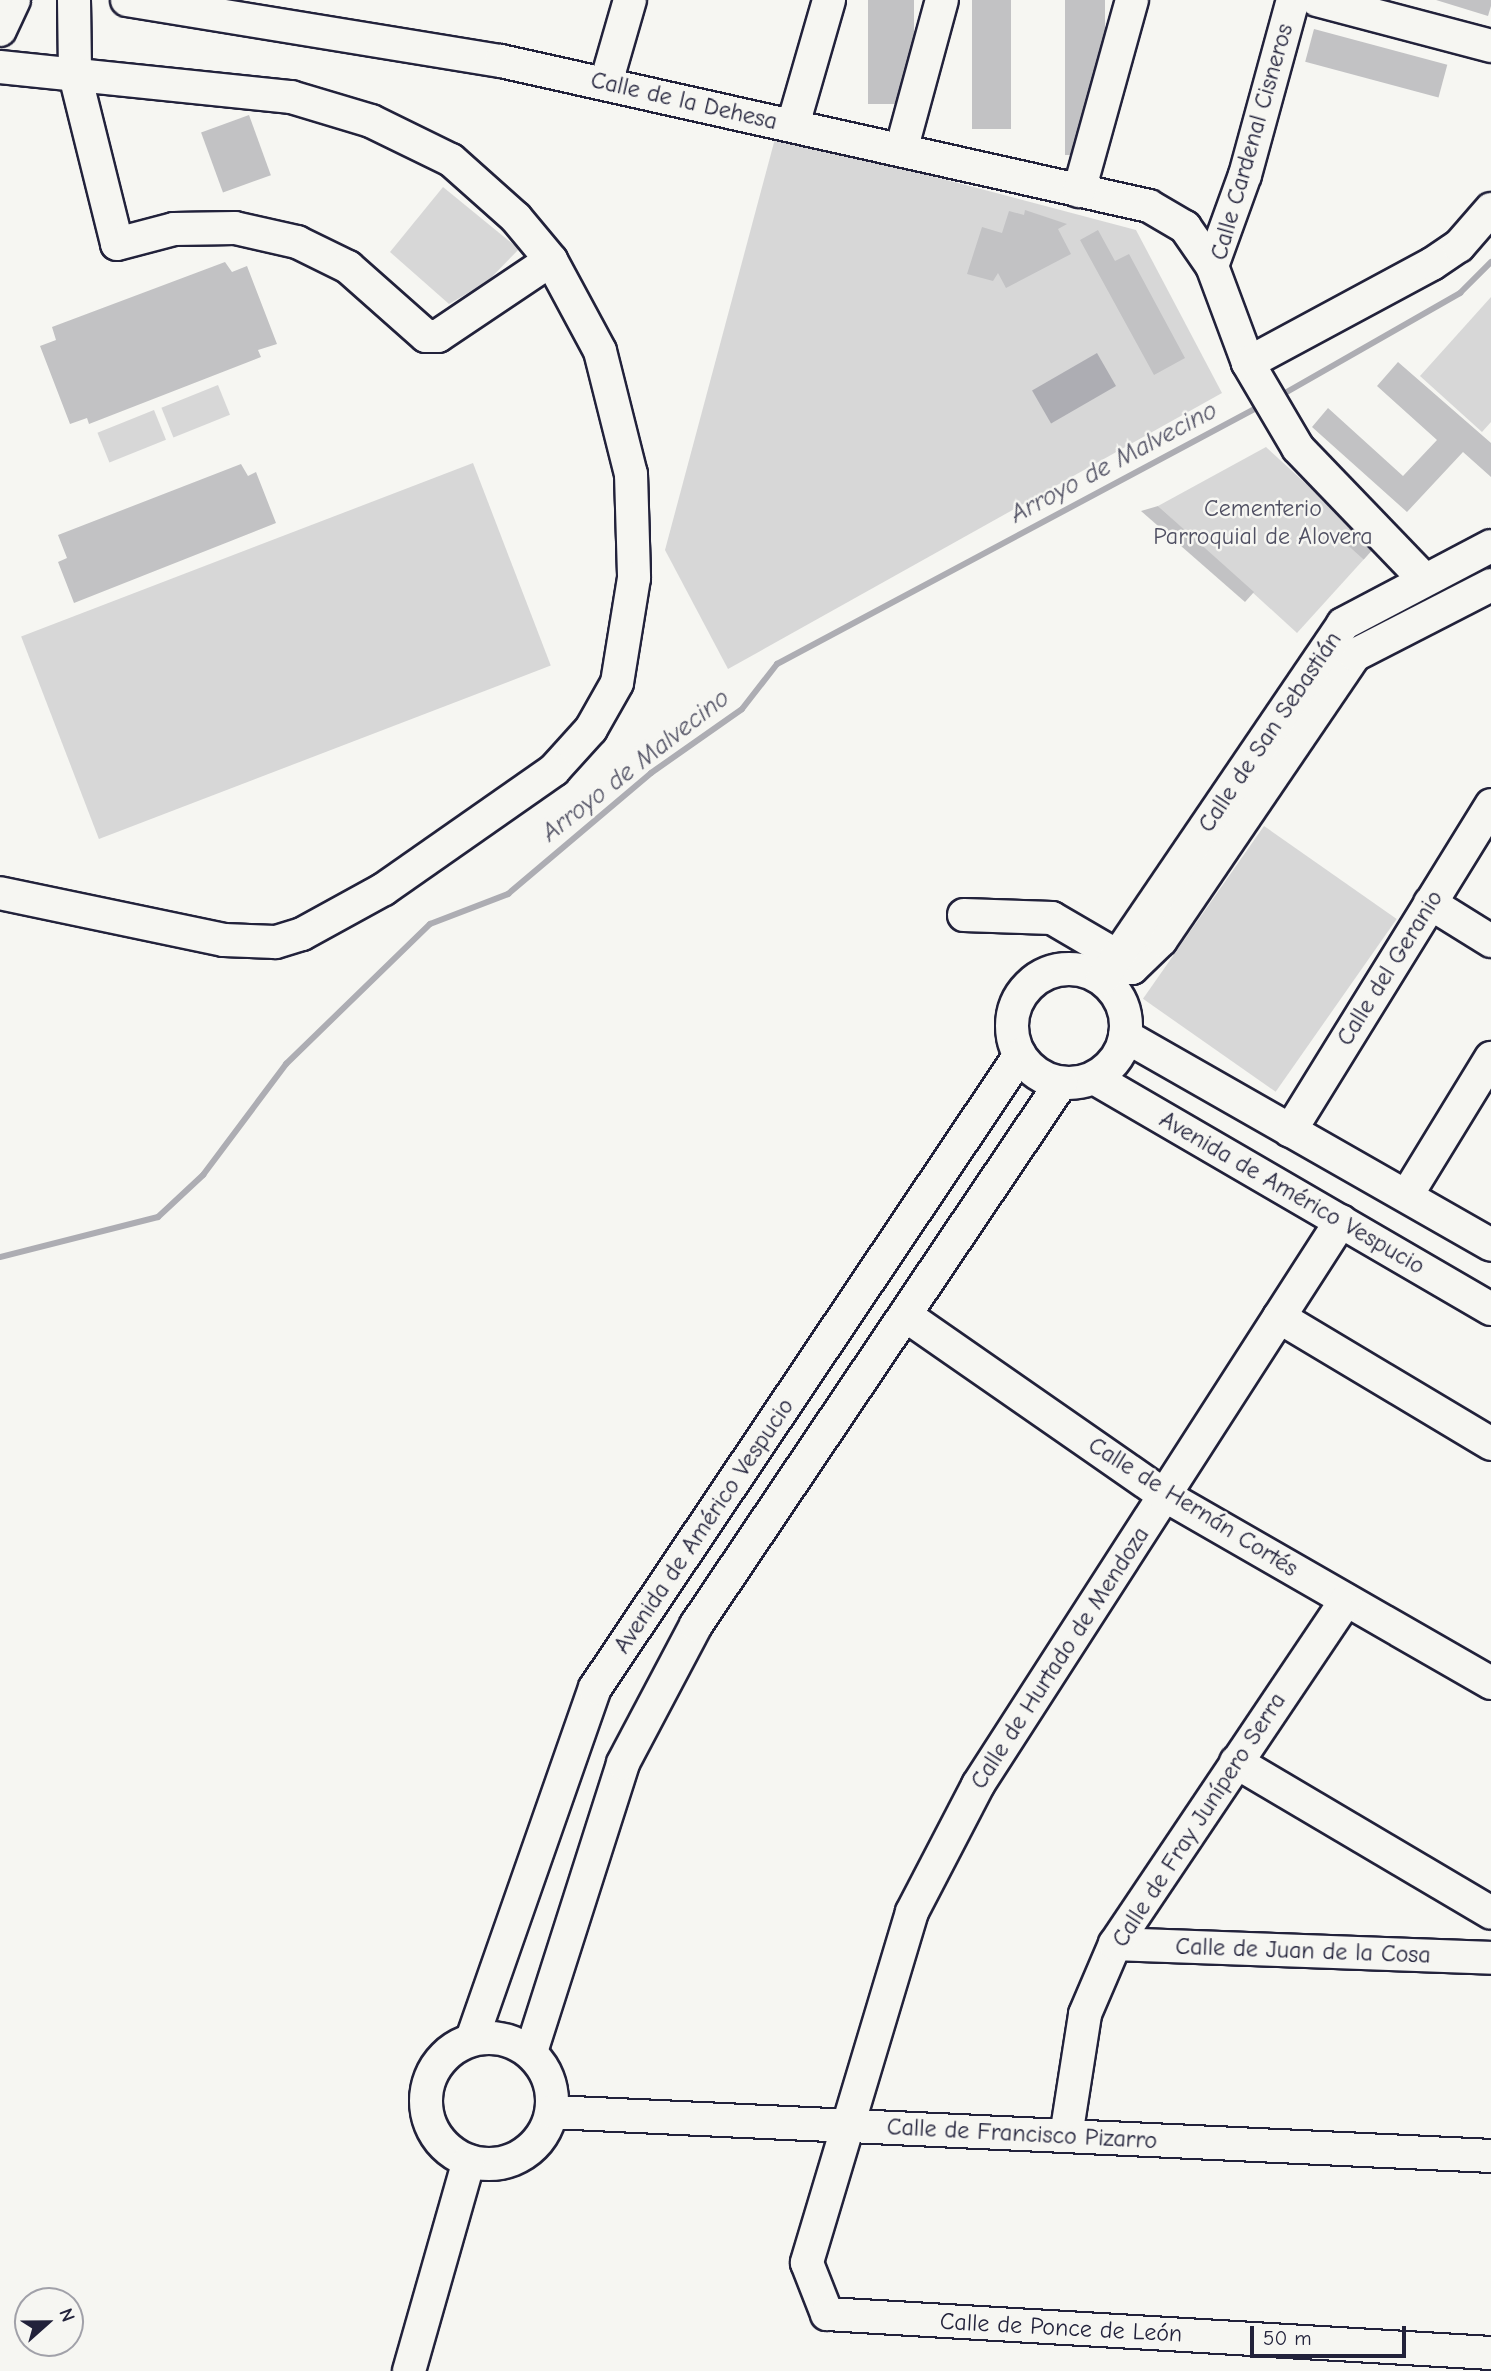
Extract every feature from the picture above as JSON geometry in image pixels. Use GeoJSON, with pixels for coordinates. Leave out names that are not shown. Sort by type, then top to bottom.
{"type":"FeatureCollection","features":[{"type":"Feature","properties":{"kind":"street"},"geometry":{"type":"LineString","coordinates":[[0,30],[14,0]]}},
{"type":"Feature","properties":{"kind":"street"},"geometry":{"type":"LineString","coordinates":[[74,0],[75,75],[117,244],[174,229],[198,228],[235,228],[297,242],[348,267],[426,336],[438,336],[551,260]]}},
{"type":"Feature","properties":{"kind":"street","name":"Calle de la Dehesa"},"geometry":{"type":"LineString","coordinates":[[127,0],[606,83],[902,147],[1149,206],[1185,227],[1212,265]]}},
{"type":"Feature","properties":{"kind":"street"},"geometry":{"type":"LineString","coordinates":[[606,83],[630,0]]}},
{"type":"Feature","properties":{"kind":"street"},"geometry":{"type":"LineString","coordinates":[[793,125],[829,0]]}},
{"type":"Feature","properties":{"kind":"street"},"geometry":{"type":"LineString","coordinates":[[902,147],[942,0]]}},
{"type":"Feature","properties":{"kind":"street"},"geometry":{"type":"LineString","coordinates":[[1079,191],[1132,0]]}},
{"type":"Feature","properties":{"kind":"street","name":"Calle Cardenal Cisneros"},"geometry":{"type":"LineString","coordinates":[[1293,0],[1245,175],[1212,265],[1252,373],[1282,426],[1423,578]]}},
{"type":"Feature","properties":{"kind":"street"},"geometry":{"type":"LineString","coordinates":[[1317,0],[1491,46]]}},
{"type":"Feature","properties":{"kind":"street"},"geometry":{"type":"LineString","coordinates":[[0,66],[291,97],[371,121],[451,160],[516,218],[551,260],[600,351],[631,474],[634,578],[627,640],[617,683],[591,729],[554,770],[452,844],[384,889],[302,934],[275,942],[223,940],[0,893]]}},
{"type":"Feature","properties":{"kind":"street"},"geometry":{"type":"LineString","coordinates":[[1252,373],[1459,246],[1491,209]]}},
{"type":"Feature","properties":{"kind":"street","name":"Calle de San Sebastián"},"geometry":{"type":"LineString","coordinates":[[1109,968],[1343,624],[1423,578],[1491,546]]}},
{"type":"Feature","properties":{"kind":"street"},"geometry":{"type":"LineString","coordinates":[[964,915],[1052,918],[1109,968],[1122,1004],[1125,1036],[1115,1061],[1094,1078],[1061,1083],[1045,1078],[1020,1055],[1012,1022],[1024,990],[1052,971],[1109,968],[1132,968],[1161,940],[1355,654],[1491,585]]}},
{"type":"Feature","properties":{"kind":"street","name":"Calle del Geranio"},"geometry":{"type":"LineString","coordinates":[[1290,1131],[1491,805]]}},
{"type":"Feature","properties":{"kind":"street"},"geometry":{"type":"LineString","coordinates":[[1430,903],[1491,940]]}},
{"type":"Feature","properties":{"kind":"street"},"geometry":{"type":"LineString","coordinates":[[1125,1036],[1491,1245]]}},
{"type":"Feature","properties":{"kind":"street","name":"Avenida de Américo Vespucio"},"geometry":{"type":"LineString","coordinates":[[472,2039],[595,1688],[1020,1055]]}},
{"type":"Feature","properties":{"kind":"street"},"geometry":{"type":"LineString","coordinates":[[1407,1195],[1491,1058]]}},
{"type":"Feature","properties":{"kind":"street","name":"Avenida de Américo Vespucio"},"geometry":{"type":"LineString","coordinates":[[1094,1078],[1491,1309]]}},
{"type":"Feature","properties":{"kind":"street","name":"Avenida de Américo Vespucio"},"geometry":{"type":"LineString","coordinates":[[531,2052],[623,1763],[696,1625],[1061,1083]]}},
{"type":"Feature","properties":{"kind":"street","name":"Calle de Hurtado de Mendoza"},"geometry":{"type":"LineString","coordinates":[[846,2126],[912,1912],[978,1784],[1341,1221]]}},
{"type":"Feature","properties":{"kind":"street","name":"Calle de Hernán Cortés"},"geometry":{"type":"LineString","coordinates":[[905,1315],[1164,1495],[1491,1683]]}},
{"type":"Feature","properties":{"kind":"street"},"geometry":{"type":"LineString","coordinates":[[1279,1317],[1491,1444]]}},
{"type":"Feature","properties":{"kind":"street","name":"Calle de Fray Junípero Serra"},"geometry":{"type":"LineString","coordinates":[[1066,2136],[1086,2014],[1115,1944],[1346,1600]]}},
{"type":"Feature","properties":{"kind":"street"},"geometry":{"type":"LineString","coordinates":[[1236,1762],[1491,1913]]}},
{"type":"Feature","properties":{"kind":"street","name":"Calle de Juan de la Cosa"},"geometry":{"type":"LineString","coordinates":[[1115,1944],[1491,1958]]}},
{"type":"Feature","properties":{"kind":"street"},"geometry":{"type":"LineString","coordinates":[[472,2039],[512,2041],[531,2052],[545,2069],[552,2112],[531,2149],[512,2161],[469,2161],[437,2137],[426,2099],[439,2062],[472,2039]]}},
{"type":"Feature","properties":{"kind":"street","name":"Calle de Francisco Pizarro"},"geometry":{"type":"LineString","coordinates":[[552,2112],[1491,2157]]}},
{"type":"Feature","properties":{"kind":"street","name":"Calle de Ponce de León"},"geometry":{"type":"LineString","coordinates":[[846,2126],[807,2263],[827,2314],[1491,2353]]}},
{"type":"Feature","properties":{"kind":"street"},"geometry":{"type":"LineString","coordinates":[[409,2371],[469,2161]]}},
{"type":"Feature","properties":{"kind":"green space"},"geometry":{"type":"Polygon","coordinates":[[[776,135],[1136,230],[1222,393],[728,669],[665,550],[776,135]]]}},
{"type":"Feature","properties":{"kind":"green space"},"geometry":{"type":"Polygon","coordinates":[[[443,187],[519,249],[487,282],[449,304],[390,252],[443,187]]]}},
{"type":"Feature","properties":{"kind":"green space"},"geometry":{"type":"Polygon","coordinates":[[[1491,297],[1491,422],[1482,432],[1420,376],[1491,297]]]}},
{"type":"Feature","properties":{"kind":"green space"},"geometry":{"type":"Polygon","coordinates":[[[218,385],[230,415],[173,438],[161,408],[218,385]]]}},
{"type":"Feature","properties":{"kind":"green space"},"geometry":{"type":"Polygon","coordinates":[[[154,410],[166,440],[109,463],[97,433],[154,410]]]}},
{"type":"Feature","properties":{"kind":"green space","name":"Cementerio Parroquial de Alovera"},"geometry":{"type":"Polygon","coordinates":[[[1266,447],[1375,547],[1297,633],[1158,506],[1266,447]]]}},
{"type":"Feature","properties":{"kind":"green space"},"geometry":{"type":"Polygon","coordinates":[[[473,463],[551,666],[99,839],[21,636],[473,463]]]}},
{"type":"Feature","properties":{"kind":"green space"},"geometry":{"type":"Polygon","coordinates":[[[1264,826],[1397,919],[1276,1092],[1143,999],[1264,826]]]}},
{"type":"Feature","properties":{"kind":"shaded area"},"geometry":{"type":"Polygon","coordinates":[[[1097,353],[1116,386],[1051,423],[1032,391],[1097,353]]]}},
{"type":"Feature","properties":{"kind":"building"},"geometry":{"type":"Polygon","coordinates":[[[868,0],[914,0],[914,104],[868,104],[868,0]]]}},
{"type":"Feature","properties":{"kind":"building"},"geometry":{"type":"Polygon","coordinates":[[[972,0],[1011,0],[1011,129],[972,129],[972,0]]]}},
{"type":"Feature","properties":{"kind":"building"},"geometry":{"type":"Polygon","coordinates":[[[1065,0],[1105,0],[1105,155],[1065,155],[1065,0]]]}},
{"type":"Feature","properties":{"kind":"building"},"geometry":{"type":"Polygon","coordinates":[[[1436,0],[1491,0],[1491,6],[1488,16],[1436,0]]]}},
{"type":"Feature","properties":{"kind":"building"},"geometry":{"type":"Polygon","coordinates":[[[1314,29],[1447,65],[1438,98],[1305,62],[1314,29]]]}},
{"type":"Feature","properties":{"kind":"building"},"geometry":{"type":"Polygon","coordinates":[[[249,115],[271,175],[223,193],[201,132],[249,115]]]}},
{"type":"Feature","properties":{"kind":"building"},"geometry":{"type":"Polygon","coordinates":[[[1025,210],[1067,224],[1058,229],[1071,254],[1006,288],[998,273],[993,281],[967,274],[982,227],[1002,233],[1009,211],[1024,215],[1025,210]]]}},
{"type":"Feature","properties":{"kind":"building"},"geometry":{"type":"Polygon","coordinates":[[[1098,230],[1115,261],[1129,254],[1185,358],[1154,375],[1080,240],[1098,230]]]}},
{"type":"Feature","properties":{"kind":"building"},"geometry":{"type":"Polygon","coordinates":[[[225,262],[232,272],[247,266],[277,344],[258,350],[261,357],[89,424],[87,418],[70,424],[40,346],[56,340],[52,327],[225,262]]]}},
{"type":"Feature","properties":{"kind":"building"},"geometry":{"type":"Polygon","coordinates":[[[1398,362],[1491,443],[1491,477],[1463,452],[1407,512],[1312,427],[1328,408],[1403,476],[1437,440],[1377,386],[1398,362]]]}},
{"type":"Feature","properties":{"kind":"building"},"geometry":{"type":"Polygon","coordinates":[[[241,464],[248,476],[256,472],[276,523],[74,603],[58,562],[67,558],[58,535],[241,464]]]}},
{"type":"Feature","properties":{"kind":"building"},"geometry":{"type":"Polygon","coordinates":[[[1158,506],[1254,592],[1245,602],[1141,511],[1158,506]]]}},
{"type":"Feature","properties":{"kind":"building"},"geometry":{"type":"Polygon","coordinates":[[[1352,526],[1375,547],[1364,559],[1341,539],[1352,526]]]}},
{"type":"Feature","properties":{"kind":"waterway","name":"Arroyo de Malvecino"},"geometry":{"type":"LineString","coordinates":[[1278,397],[1460,293],[1491,262]]}},
{"type":"Feature","properties":{"kind":"waterway","name":"Arroyo de Malvecino"},"geometry":{"type":"LineString","coordinates":[[0,1257],[158,1217],[203,1175],[286,1064],[430,924],[508,894],[651,773],[742,709],[777,664],[1262,405]]}}]}
